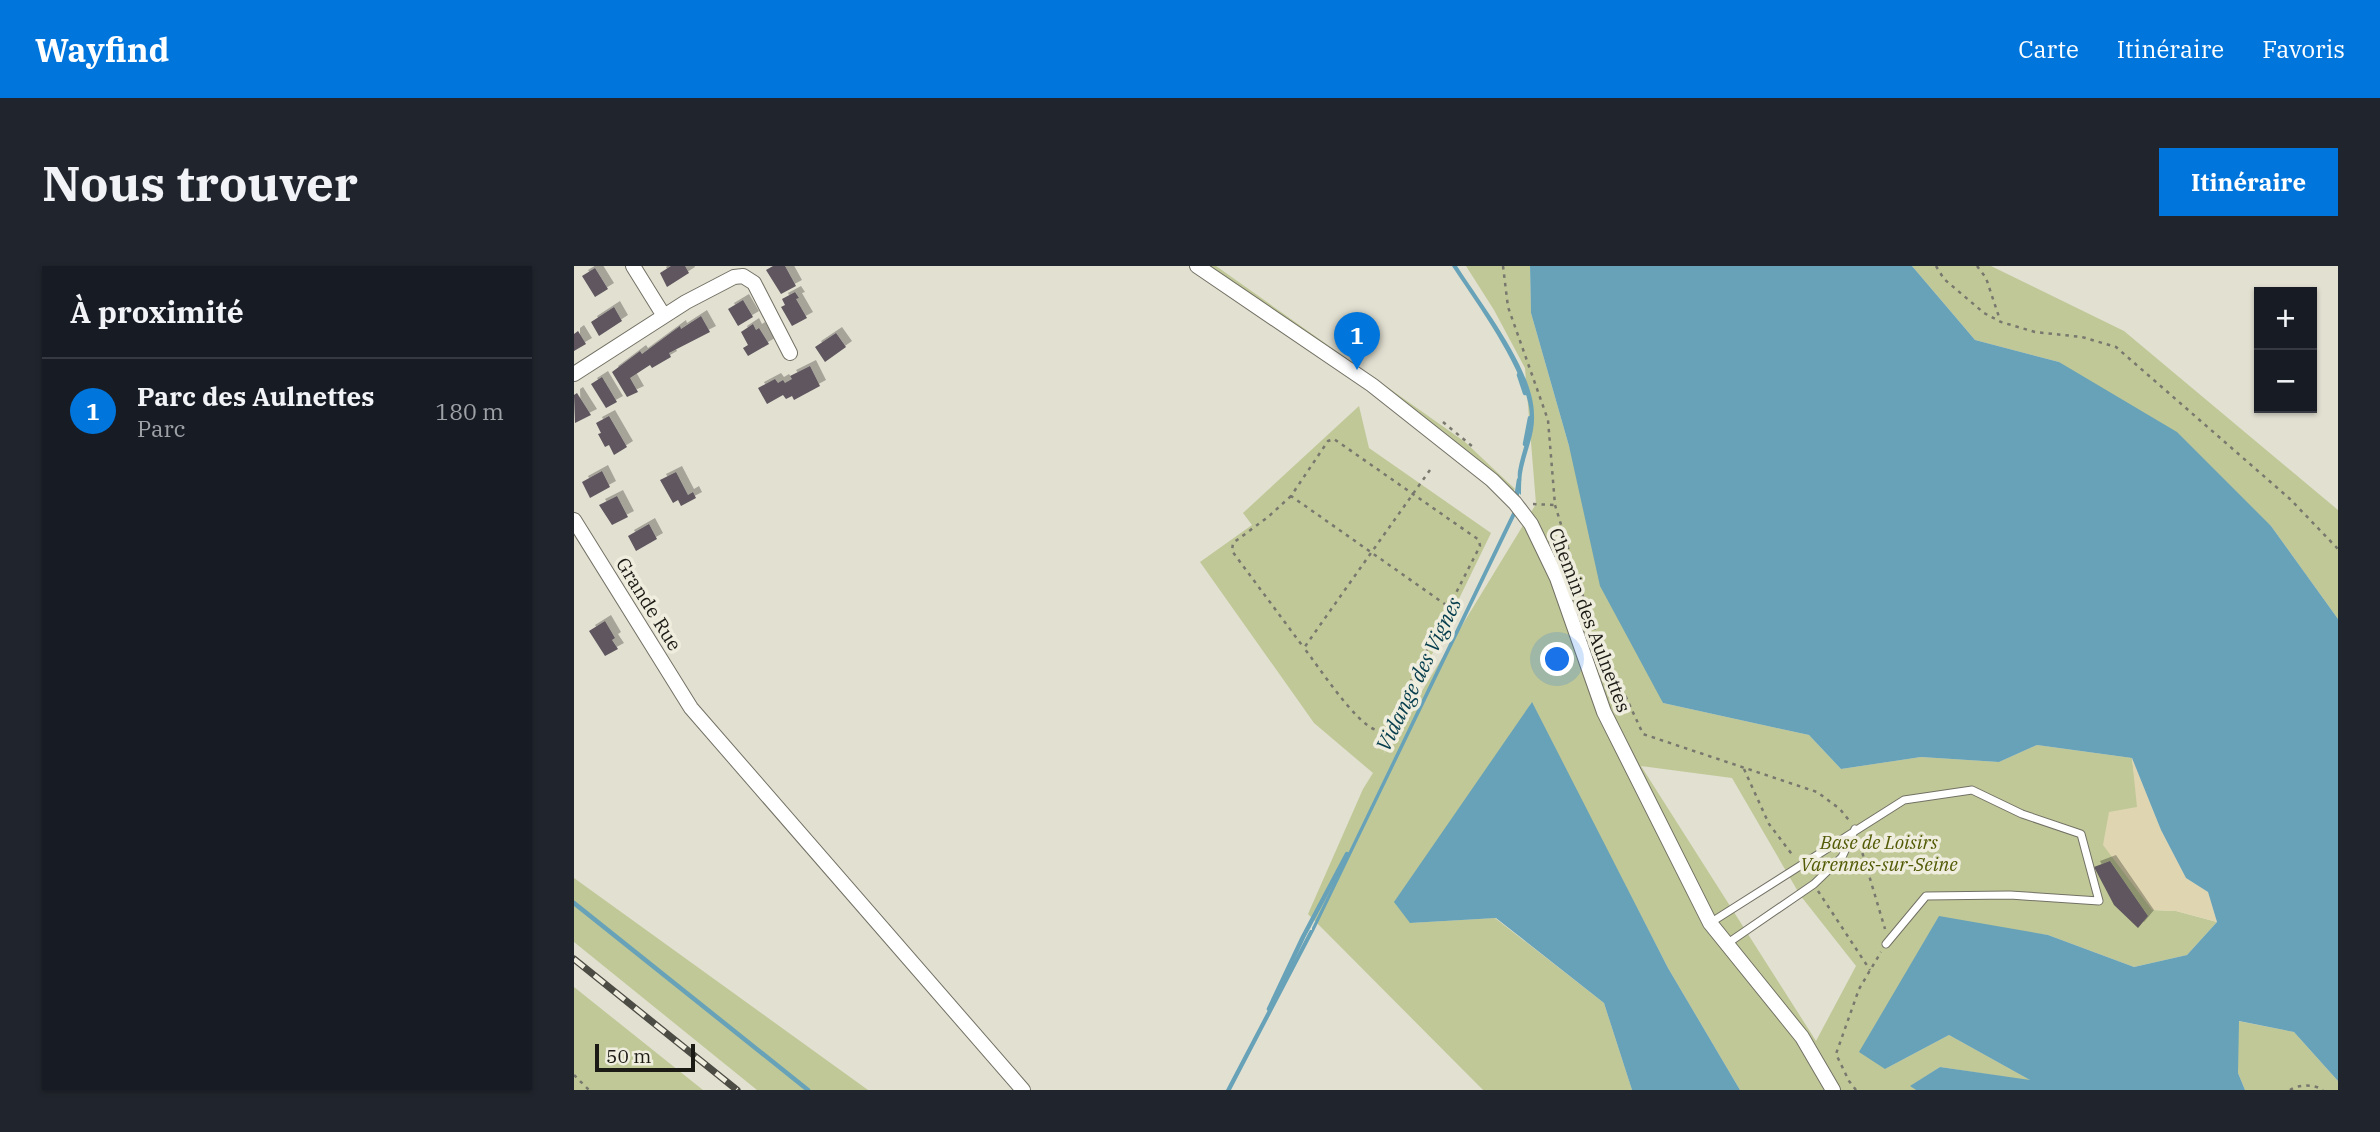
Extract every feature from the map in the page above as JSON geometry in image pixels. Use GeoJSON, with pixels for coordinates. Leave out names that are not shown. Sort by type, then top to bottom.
{"type":"FeatureCollection","features":[{"type":"Feature","properties":{"kind":"street"},"geometry":{"type":"LineString","coordinates":[[633,266],[664,316]]}},
{"type":"Feature","properties":{"kind":"street","name":"Chemin des Aulnettes"},"geometry":{"type":"LineString","coordinates":[[1197,266],[1372,385],[1492,480],[1515,503],[1531,524],[1557,578],[1604,712],[1710,923],[1802,1037],[1833,1090]]}},
{"type":"Feature","properties":{"kind":"street"},"geometry":{"type":"LineString","coordinates":[[574,374],[685,302],[734,277],[743,276],[754,283],[790,353]]}},
{"type":"Feature","properties":{"kind":"street","name":"Grande Rue"},"geometry":{"type":"LineString","coordinates":[[574,520],[691,708],[1023,1090]]}},
{"type":"Feature","properties":{"kind":"lane"},"geometry":{"type":"LineString","coordinates":[[1710,923],[1904,800],[1972,790],[2022,814],[2081,834],[2099,901],[2010,895],[1926,896],[1886,944]]}},
{"type":"Feature","properties":{"kind":"lane"},"geometry":{"type":"LineString","coordinates":[[1728,943],[1814,884],[1842,858],[1855,829]]}},
{"type":"Feature","properties":{"kind":"path"},"geometry":{"type":"LineString","coordinates":[[1503,266],[1508,307],[1548,420],[1555,505],[1590,618],[1643,734],[1817,792],[1840,809],[1855,829],[1886,934],[1886,944],[1858,989],[1836,1055],[1849,1082],[1856,1090]]}},
{"type":"Feature","properties":{"kind":"path"},"geometry":{"type":"LineString","coordinates":[[1936,266],[1944,279],[1974,305],[2001,322],[2035,332],[2082,337],[2116,347],[2290,499],[2338,549]]}},
{"type":"Feature","properties":{"kind":"path"},"geometry":{"type":"LineString","coordinates":[[1977,266],[1986,278],[2001,322]]}},
{"type":"Feature","properties":{"kind":"path"},"geometry":{"type":"LineString","coordinates":[[1334,439],[1479,540],[1480,546],[1387,728],[1381,731],[1374,729],[1350,708],[1232,551],[1233,543],[1291,496],[1328,442],[1334,439]]}},
{"type":"Feature","properties":{"kind":"path"},"geometry":{"type":"LineString","coordinates":[[1304,648],[1430,470]]}},
{"type":"Feature","properties":{"kind":"path"},"geometry":{"type":"LineString","coordinates":[[1291,496],[1449,607]]}},
{"type":"Feature","properties":{"kind":"path"},"geometry":{"type":"LineString","coordinates":[[1515,503],[1555,505]]}},
{"type":"Feature","properties":{"kind":"path"},"geometry":{"type":"LineString","coordinates":[[1744,769],[1769,824],[1800,865]]}},
{"type":"Feature","properties":{"kind":"path"},"geometry":{"type":"LineString","coordinates":[[1814,884],[1870,970]]}},
{"type":"Feature","properties":{"kind":"path"},"geometry":{"type":"LineString","coordinates":[[574,1075],[589,1090]]}},
{"type":"Feature","properties":{"kind":"path"},"geometry":{"type":"LineString","coordinates":[[2290,1090],[2302,1086],[2323,1090]]}},
{"type":"Feature","properties":{"kind":"green space"},"geometry":{"type":"Polygon","coordinates":[[[1201,266],[1216,266],[1465,442],[1515,489],[1509,494],[1201,266]]]}},
{"type":"Feature","properties":{"kind":"green space","name":"Base de Loisirs Varennes-sur-Seine"},"geometry":{"type":"Polygon","coordinates":[[[1466,266],[1530,266],[1531,313],[1569,446],[1663,703],[1809,735],[1841,769],[1921,757],[1999,762],[2037,745],[2132,758],[2152,910],[2176,911],[2217,922],[2187,955],[2134,967],[2048,935],[2002,929],[1885,1069],[1949,1035],[2032,1081],[1940,1067],[1911,1086],[1916,1090],[1740,1090],[1668,968],[1531,703],[1410,923],[1495,918],[1604,1003],[1632,1090],[1483,1090],[1308,914],[1363,789],[1373,773],[1314,723],[1200,562],[1252,525],[1243,513],[1359,406],[1369,448],[1491,533],[1383,755],[1536,504],[1525,368],[1494,310],[1466,266]],[[1641,766],[1816,1041],[1856,966],[1800,895],[1732,778],[1641,766]]]}},
{"type":"Feature","properties":{"kind":"green space"},"geometry":{"type":"Polygon","coordinates":[[[1912,266],[1991,266],[2124,331],[2338,510],[2338,619],[2271,526],[2059,362],[1975,340],[1912,266]]]}},
{"type":"Feature","properties":{"kind":"green space"},"geometry":{"type":"Polygon","coordinates":[[[574,878],[868,1090],[757,1090],[574,942],[574,878]]]}},
{"type":"Feature","properties":{"kind":"green space"},"geometry":{"type":"Polygon","coordinates":[[[574,987],[703,1090],[574,1090],[574,987]]]}},
{"type":"Feature","properties":{"kind":"green space"},"geometry":{"type":"Polygon","coordinates":[[[2238,1021],[2294,1032],[2338,1081],[2338,1090],[2245,1090],[2238,1073],[2238,1021]]]}},
{"type":"Feature","properties":{"kind":"sand"},"geometry":{"type":"Polygon","coordinates":[[[2132,758],[2161,830],[2186,878],[2208,892],[2217,922],[2176,911],[2152,910],[2103,845],[2109,812],[2137,807],[2132,758]]]}},
{"type":"Feature","properties":{"kind":"water"},"geometry":{"type":"Polygon","coordinates":[[[1452,266],[1457,266],[1505,338],[1532,397],[1533,428],[1522,471],[1521,495],[1518,492],[1518,474],[1530,418],[1528,401],[1512,361],[1452,266]]]}},
{"type":"Feature","properties":{"kind":"water"},"geometry":{"type":"Polygon","coordinates":[[[1530,266],[1912,266],[1975,340],[2059,362],[2177,432],[2271,526],[2338,619],[2338,1081],[2294,1032],[2239,1021],[2238,1073],[2245,1090],[1916,1090],[1910,1086],[1940,1067],[2030,1080],[1949,1035],[1885,1069],[1859,1052],[1939,916],[2048,935],[2134,967],[2187,955],[2217,922],[2208,892],[2186,878],[2161,830],[2132,758],[2037,745],[1999,762],[1921,757],[1841,769],[1809,735],[1663,703],[1600,586],[1569,446],[1531,313],[1530,266]]]}},
{"type":"Feature","properties":{"kind":"water"},"geometry":{"type":"Polygon","coordinates":[[[1515,507],[1517,512],[1314,931],[1231,1090],[1226,1090],[1312,930],[1515,507]]]}},
{"type":"Feature","properties":{"kind":"water"},"geometry":{"type":"Polygon","coordinates":[[[1532,702],[1668,968],[1740,1090],[1632,1090],[1604,1003],[1496,918],[1410,923],[1394,902],[1532,702]]]}},
{"type":"Feature","properties":{"kind":"building"},"geometry":{"type":"Polygon","coordinates":[[[671,266],[685,266],[689,273],[667,287],[660,273],[671,266]]]}},
{"type":"Feature","properties":{"kind":"building"},"geometry":{"type":"Polygon","coordinates":[[[773,266],[785,266],[796,286],[781,294],[766,270],[773,266]]]}},
{"type":"Feature","properties":{"kind":"building"},"geometry":{"type":"Polygon","coordinates":[[[595,268],[608,289],[595,297],[582,276],[595,268]]]}},
{"type":"Feature","properties":{"kind":"building"},"geometry":{"type":"Polygon","coordinates":[[[795,292],[807,318],[792,326],[781,307],[785,305],[782,299],[795,292]]]}},
{"type":"Feature","properties":{"kind":"building"},"geometry":{"type":"Polygon","coordinates":[[[743,300],[753,317],[738,326],[728,309],[743,300]]]}},
{"type":"Feature","properties":{"kind":"building"},"geometry":{"type":"Polygon","coordinates":[[[614,307],[622,321],[599,336],[591,322],[614,307]]]}},
{"type":"Feature","properties":{"kind":"building"},"geometry":{"type":"Polygon","coordinates":[[[701,316],[710,332],[669,353],[671,357],[652,368],[650,365],[630,378],[638,392],[627,397],[612,372],[640,351],[642,354],[680,326],[681,329],[701,316]]]}},
{"type":"Feature","properties":{"kind":"building"},"geometry":{"type":"Polygon","coordinates":[[[753,324],[756,330],[759,328],[769,344],[748,356],[743,348],[748,345],[741,332],[753,324]]]}},
{"type":"Feature","properties":{"kind":"building"},"geometry":{"type":"Polygon","coordinates":[[[578,331],[586,344],[574,351],[574,334],[578,331]]]}},
{"type":"Feature","properties":{"kind":"building"},"geometry":{"type":"Polygon","coordinates":[[[836,333],[846,347],[825,362],[815,347],[836,333]]]}},
{"type":"Feature","properties":{"kind":"building"},"geometry":{"type":"Polygon","coordinates":[[[810,366],[820,386],[794,400],[792,396],[786,399],[783,395],[767,404],[758,388],[775,379],[778,383],[783,380],[785,383],[792,379],[790,376],[810,366]]]}},
{"type":"Feature","properties":{"kind":"building"},"geometry":{"type":"Polygon","coordinates":[[[602,377],[617,402],[606,408],[591,384],[602,377]]]}},
{"type":"Feature","properties":{"kind":"building"},"geometry":{"type":"Polygon","coordinates":[[[577,393],[591,415],[575,423],[574,395],[577,393]]]}},
{"type":"Feature","properties":{"kind":"building"},"geometry":{"type":"Polygon","coordinates":[[[609,416],[627,447],[614,455],[609,445],[605,447],[596,423],[609,416]]]}},
{"type":"Feature","properties":{"kind":"building"},"geometry":{"type":"Polygon","coordinates":[[[602,471],[610,487],[590,498],[582,482],[602,471]]]}},
{"type":"Feature","properties":{"kind":"building"},"geometry":{"type":"Polygon","coordinates":[[[676,472],[688,495],[693,492],[696,498],[681,506],[678,500],[673,503],[660,480],[676,472]]]}},
{"type":"Feature","properties":{"kind":"building"},"geometry":{"type":"Polygon","coordinates":[[[617,496],[628,517],[612,525],[599,505],[617,496]]]}},
{"type":"Feature","properties":{"kind":"building"},"geometry":{"type":"Polygon","coordinates":[[[649,524],[657,539],[636,551],[628,536],[649,524]]]}},
{"type":"Feature","properties":{"kind":"building"},"geometry":{"type":"Polygon","coordinates":[[[605,621],[618,649],[605,656],[589,631],[605,621]]]}},
{"type":"Feature","properties":{"kind":"building"},"geometry":{"type":"Polygon","coordinates":[[[2110,861],[2148,916],[2138,928],[2114,905],[2094,867],[2110,861]]]}},
{"type":"Feature","properties":{"kind":"waterway","name":"Vidange des Vignes"},"geometry":{"type":"LineString","coordinates":[[1519,375],[1525,393]]}},
{"type":"Feature","properties":{"kind":"waterway","name":"Vidange des Vignes"},"geometry":{"type":"LineString","coordinates":[[1525,444],[1530,418]]}},
{"type":"Feature","properties":{"kind":"waterway","name":"Vidange des Vignes"},"geometry":{"type":"LineString","coordinates":[[1516,499],[1519,480]]}},
{"type":"Feature","properties":{"kind":"waterway","name":"Vidange des Vignes"},"geometry":{"type":"LineString","coordinates":[[1269,1009],[1347,854]]}},
{"type":"Feature","properties":{"kind":"waterway"},"geometry":{"type":"LineString","coordinates":[[574,903],[808,1090]]}},
{"type":"Feature","properties":{"kind":"railway"},"geometry":{"type":"LineString","coordinates":[[574,959],[737,1090]]}},
{"type":"Feature","properties":{"kind":"place","name":"Parc des Aulnettes"},"geometry":{"type":"Point","coordinates":[1357,370]}}]}
